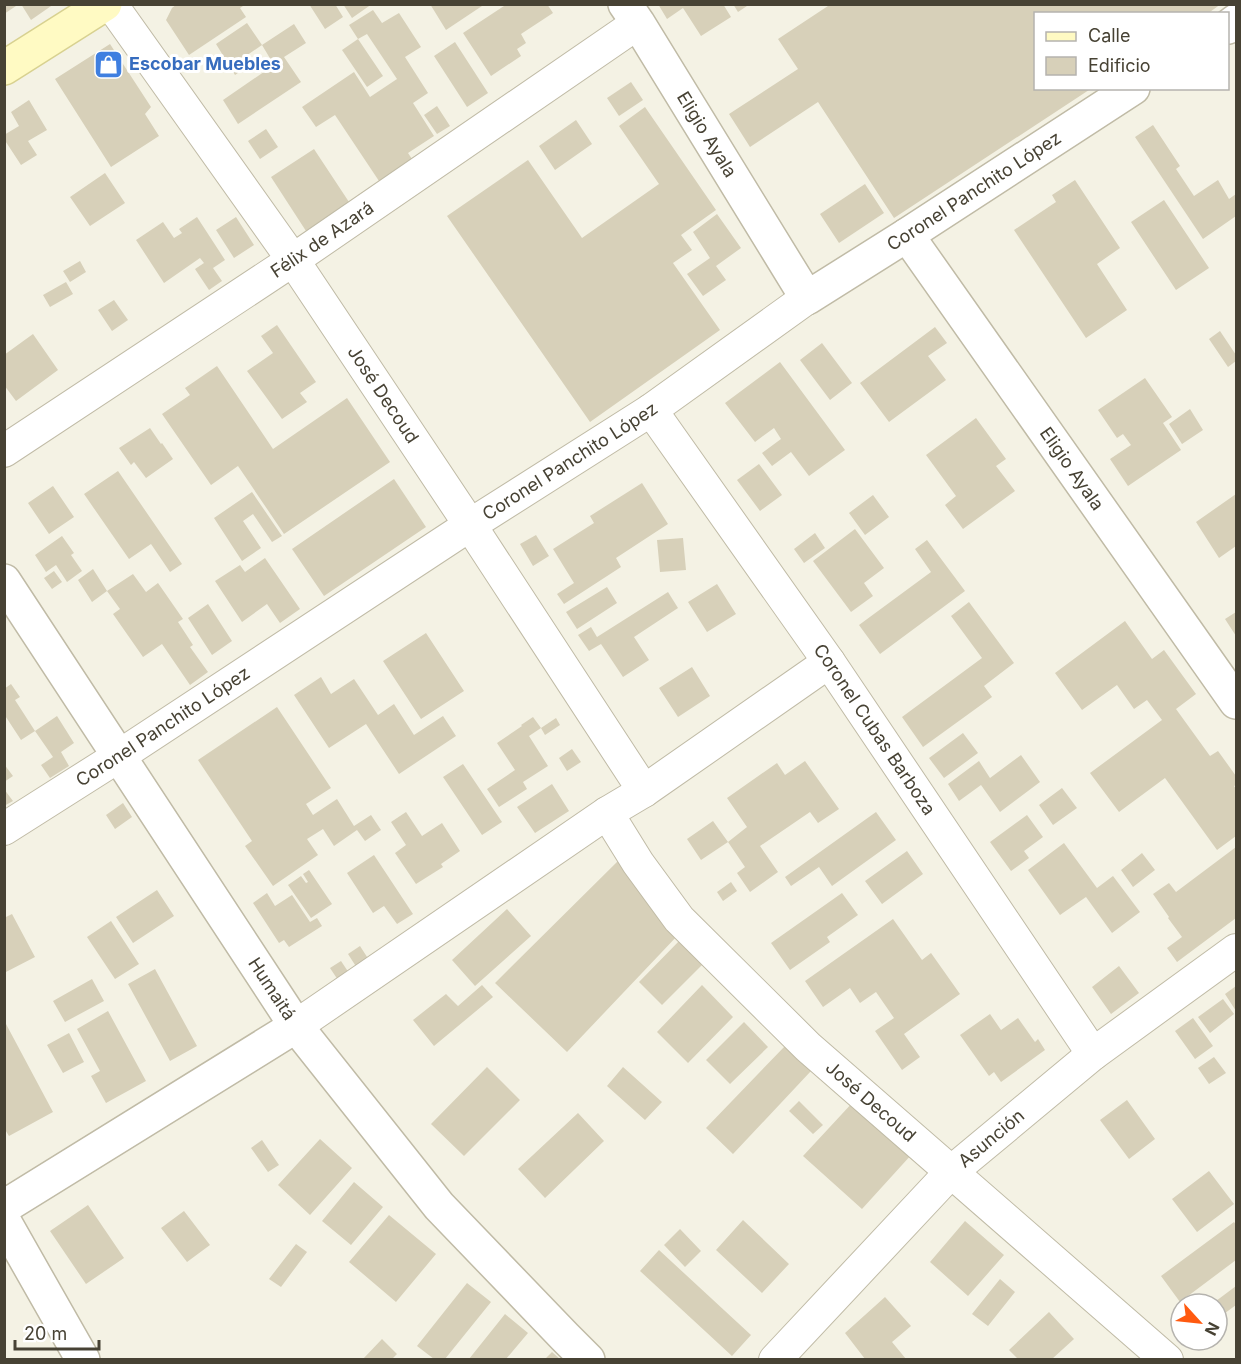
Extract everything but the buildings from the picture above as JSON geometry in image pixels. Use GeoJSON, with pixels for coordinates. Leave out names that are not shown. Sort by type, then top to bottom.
{"type":"FeatureCollection","features":[{"type":"Feature","properties":{"kind":"main road"},"geometry":{"type":"LineString","coordinates":[[4,68],[105,4]]}},
{"type":"Feature","properties":{"kind":"street","name":"José Decoud"},"geometry":{"type":"LineString","coordinates":[[111,4],[293,260],[644,791]]}},
{"type":"Feature","properties":{"kind":"street","name":"Félix de Azará"},"geometry":{"type":"LineString","coordinates":[[4,451],[293,260],[631,14]]}},
{"type":"Feature","properties":{"kind":"street","name":"Eligio Ayala"},"geometry":{"type":"LineString","coordinates":[[631,14],[807,298]]}},
{"type":"Feature","properties":{"kind":"street","name":"Coronel Panchito López"},"geometry":{"type":"LineString","coordinates":[[4,829],[470,525],[651,410],[807,298],[1130,90]]}},
{"type":"Feature","properties":{"kind":"street","name":"Eligio Ayala"},"geometry":{"type":"LineString","coordinates":[[908,235],[1236,702]]}},
{"type":"Feature","properties":{"kind":"street","name":"Coronel Cubas Barboza"},"geometry":{"type":"LineString","coordinates":[[651,410],[829,662],[1093,1054]]}},
{"type":"Feature","properties":{"kind":"street","name":"Humaitá"},"geometry":{"type":"LineString","coordinates":[[4,580],[296,1026],[440,1206],[588,1359]]}},
{"type":"Feature","properties":{"kind":"street"},"geometry":{"type":"LineString","coordinates":[[4,1207],[296,1026],[607,813],[644,791],[829,662]]}},
{"type":"Feature","properties":{"kind":"street","name":"José Decoud"},"geometry":{"type":"LineString","coordinates":[[607,813],[638,863],[679,919],[808,1047],[1167,1359]]}},
{"type":"Feature","properties":{"kind":"street","name":"Asunción"},"geometry":{"type":"LineString","coordinates":[[775,1359],[951,1172],[1093,1054],[1236,950]]}},
{"type":"Feature","properties":{"kind":"street"},"geometry":{"type":"LineString","coordinates":[[4,1221],[83,1359]]}},
{"type":"Feature","properties":{"kind":"place","name":"Escobar Muebles"},"geometry":{"type":"Point","coordinates":[108,64]}}]}
